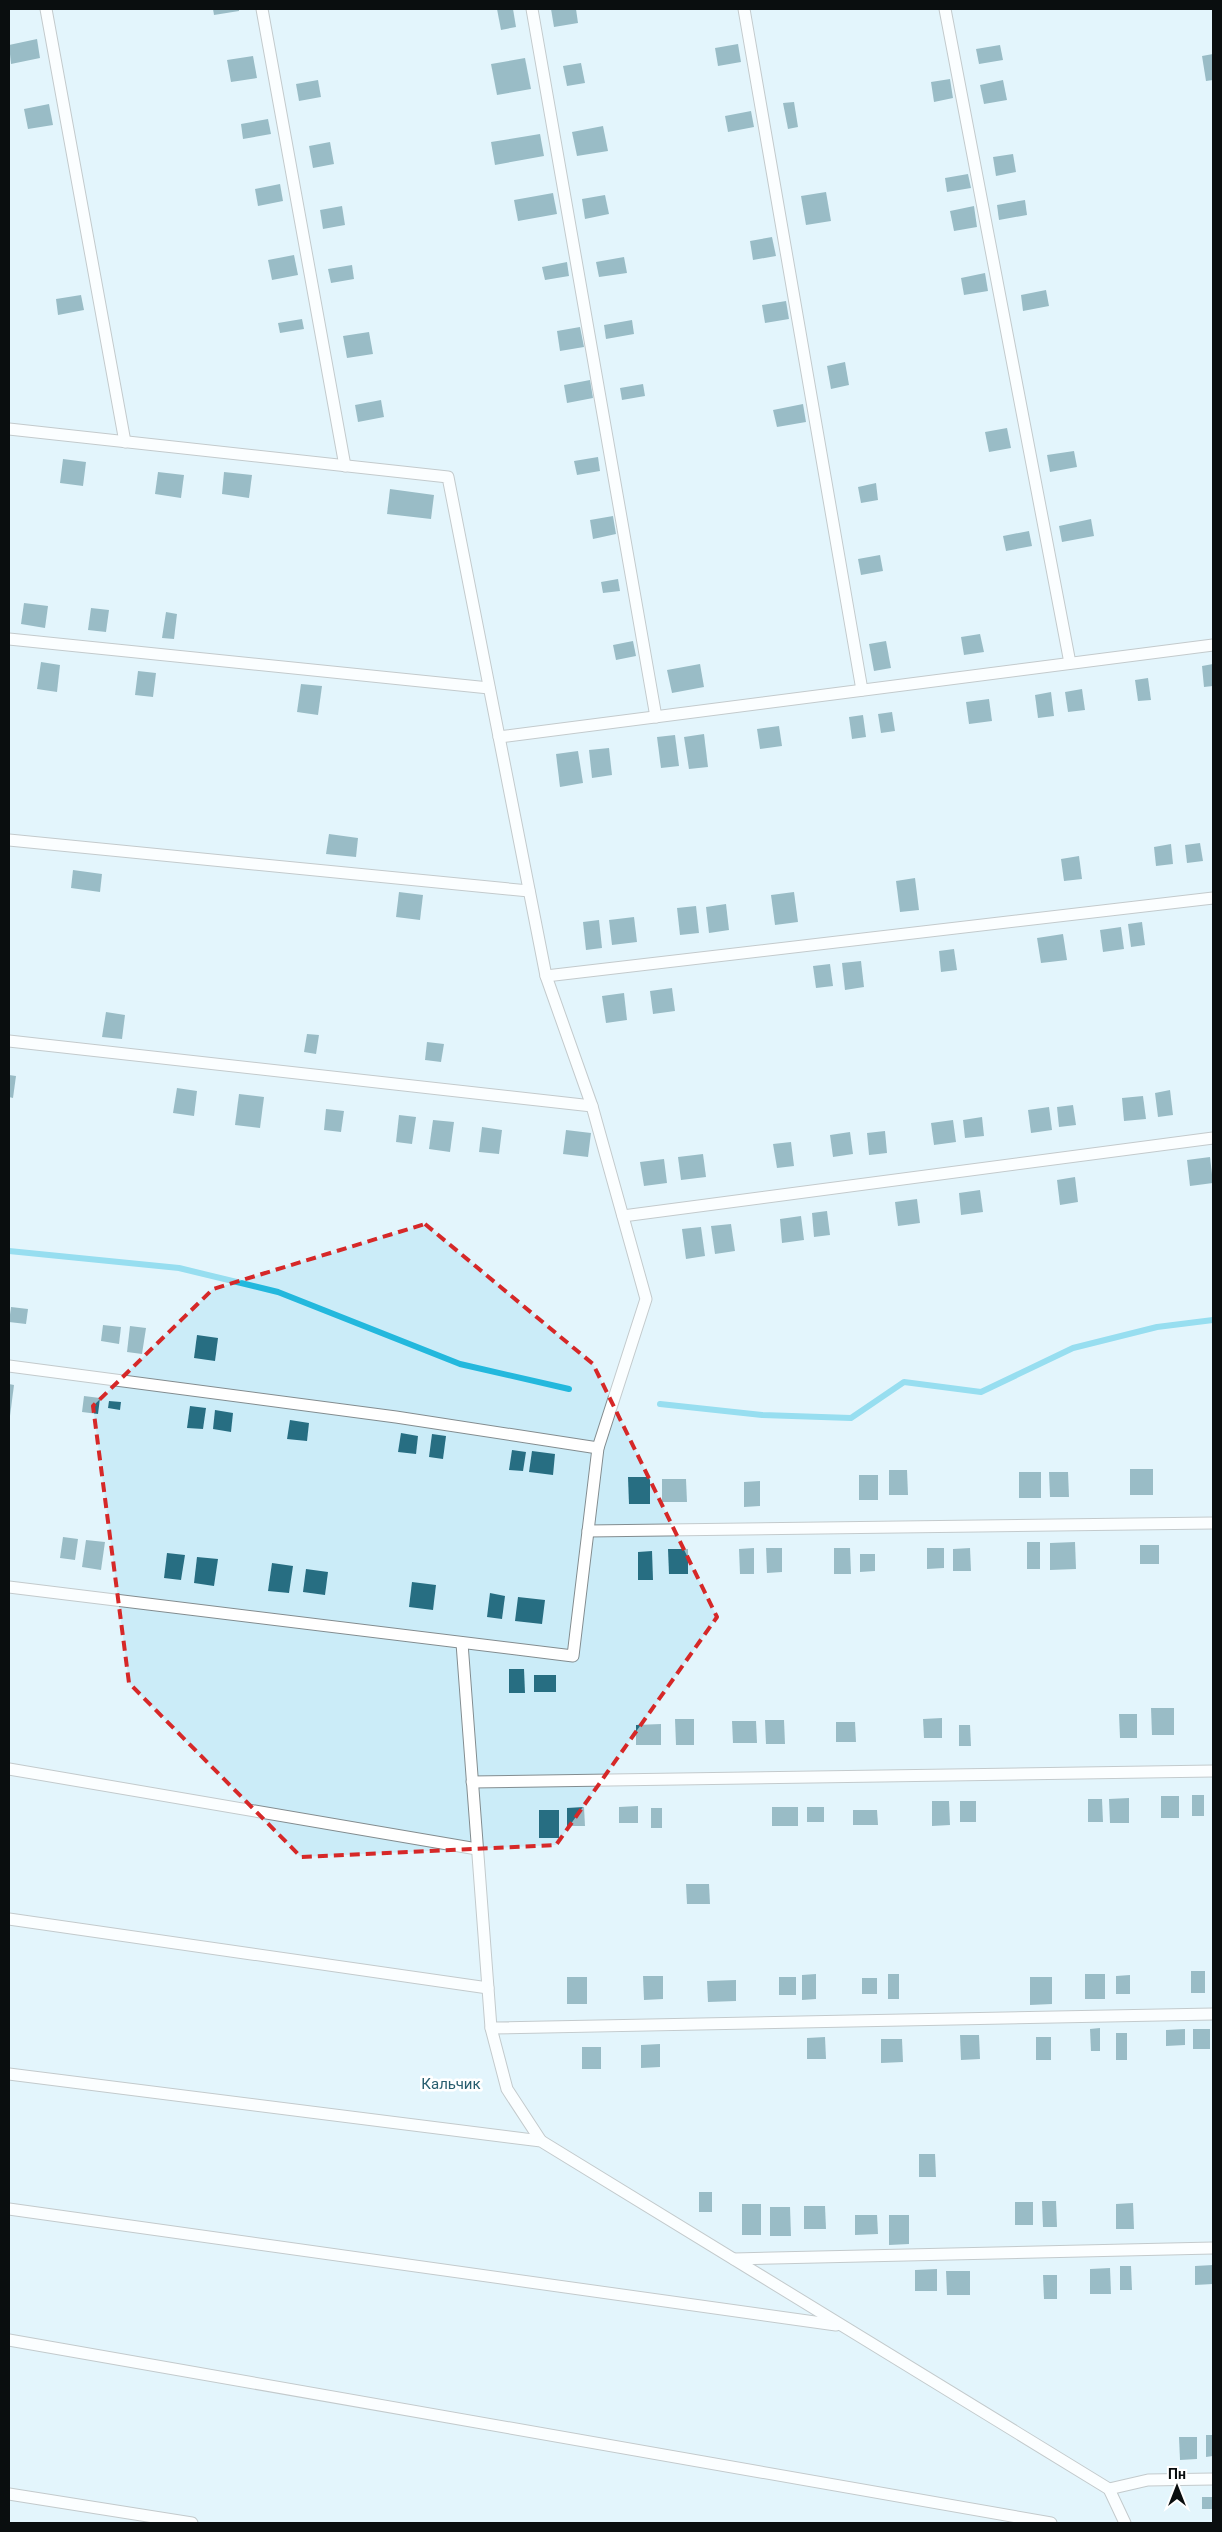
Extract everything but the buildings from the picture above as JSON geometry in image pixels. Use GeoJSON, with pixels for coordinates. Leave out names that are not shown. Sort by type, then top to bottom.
{"type":"FeatureCollection","features":[{"type":"Feature","properties":{"kind":"lane"},"geometry":{"type":"LineString","coordinates":[[46,9],[125,442]]}},
{"type":"Feature","properties":{"kind":"lane"},"geometry":{"type":"LineString","coordinates":[[262,9],[345,466]]}},
{"type":"Feature","properties":{"kind":"lane"},"geometry":{"type":"LineString","coordinates":[[532,9],[656,717]]}},
{"type":"Feature","properties":{"kind":"lane"},"geometry":{"type":"LineString","coordinates":[[744,9],[862,690]]}},
{"type":"Feature","properties":{"kind":"lane"},"geometry":{"type":"LineString","coordinates":[[945,9],[1070,664]]}},
{"type":"Feature","properties":{"kind":"lane"},"geometry":{"type":"LineString","coordinates":[[9,429],[448,477],[546,976],[592,1106],[646,1299],[598,1448],[573,1656],[9,1587]]}},
{"type":"Feature","properties":{"kind":"lane"},"geometry":{"type":"LineString","coordinates":[[9,639],[489,688]]}},
{"type":"Feature","properties":{"kind":"lane"},"geometry":{"type":"LineString","coordinates":[[499,737],[1213,645]]}},
{"type":"Feature","properties":{"kind":"lane"},"geometry":{"type":"LineString","coordinates":[[9,840],[529,891]]}},
{"type":"Feature","properties":{"kind":"lane"},"geometry":{"type":"LineString","coordinates":[[546,976],[1213,898]]}},
{"type":"Feature","properties":{"kind":"lane"},"geometry":{"type":"LineString","coordinates":[[9,1041],[592,1106]]}},
{"type":"Feature","properties":{"kind":"lane"},"geometry":{"type":"LineString","coordinates":[[623,1216],[1213,1138]]}},
{"type":"Feature","properties":{"kind":"lane"},"geometry":{"type":"LineString","coordinates":[[9,1366],[396,1417],[598,1448]]}},
{"type":"Feature","properties":{"kind":"lane"},"geometry":{"type":"LineString","coordinates":[[588,1531],[1213,1523]]}},
{"type":"Feature","properties":{"kind":"lane"},"geometry":{"type":"LineString","coordinates":[[462,1642],[491,2028],[507,2089],[541,2141]]}},
{"type":"Feature","properties":{"kind":"lane"},"geometry":{"type":"LineString","coordinates":[[9,1769],[477,1849]]}},
{"type":"Feature","properties":{"kind":"lane"},"geometry":{"type":"LineString","coordinates":[[472,1782],[1213,1770]]}},
{"type":"Feature","properties":{"kind":"lane"},"geometry":{"type":"LineString","coordinates":[[9,1920],[488,1988]]}},
{"type":"Feature","properties":{"kind":"lane"},"geometry":{"type":"LineString","coordinates":[[491,2028],[1213,2014]]}},
{"type":"Feature","properties":{"kind":"lane"},"geometry":{"type":"LineString","coordinates":[[9,2074],[541,2141],[1109,2489],[1125,2523]]}},
{"type":"Feature","properties":{"kind":"lane"},"geometry":{"type":"LineString","coordinates":[[9,2208],[842,2326]]}},
{"type":"Feature","properties":{"kind":"lane"},"geometry":{"type":"LineString","coordinates":[[734,2259],[1213,2248]]}},
{"type":"Feature","properties":{"kind":"lane"},"geometry":{"type":"LineString","coordinates":[[9,2340],[1051,2523]]}},
{"type":"Feature","properties":{"kind":"lane"},"geometry":{"type":"LineString","coordinates":[[1109,2489],[1148,2480],[1213,2479]]}},
{"type":"Feature","properties":{"kind":"lane"},"geometry":{"type":"LineString","coordinates":[[9,2494],[192,2523]]}},
{"type":"Feature","properties":{"kind":"highlighted area"},"geometry":{"type":"Polygon","coordinates":[[[425,1224],[593,1364],[717,1617],[556,1845],[301,1857],[129,1683],[93,1406],[213,1289],[425,1224]]]}},
{"type":"Feature","properties":{"kind":"green space","name":"Кальчик"},"geometry":{"type":"Polygon","coordinates":[[[9,9],[1213,9],[1213,2523],[9,2523],[9,9]]]}},
{"type":"Feature","properties":{"kind":"waterway"},"geometry":{"type":"LineString","coordinates":[[9,1251],[179,1268],[278,1292],[460,1364],[569,1389]]}},
{"type":"Feature","properties":{"kind":"waterway"},"geometry":{"type":"LineString","coordinates":[[660,1404],[762,1415],[851,1418],[904,1382],[981,1392],[1073,1348],[1157,1327],[1213,1320]]}}]}
